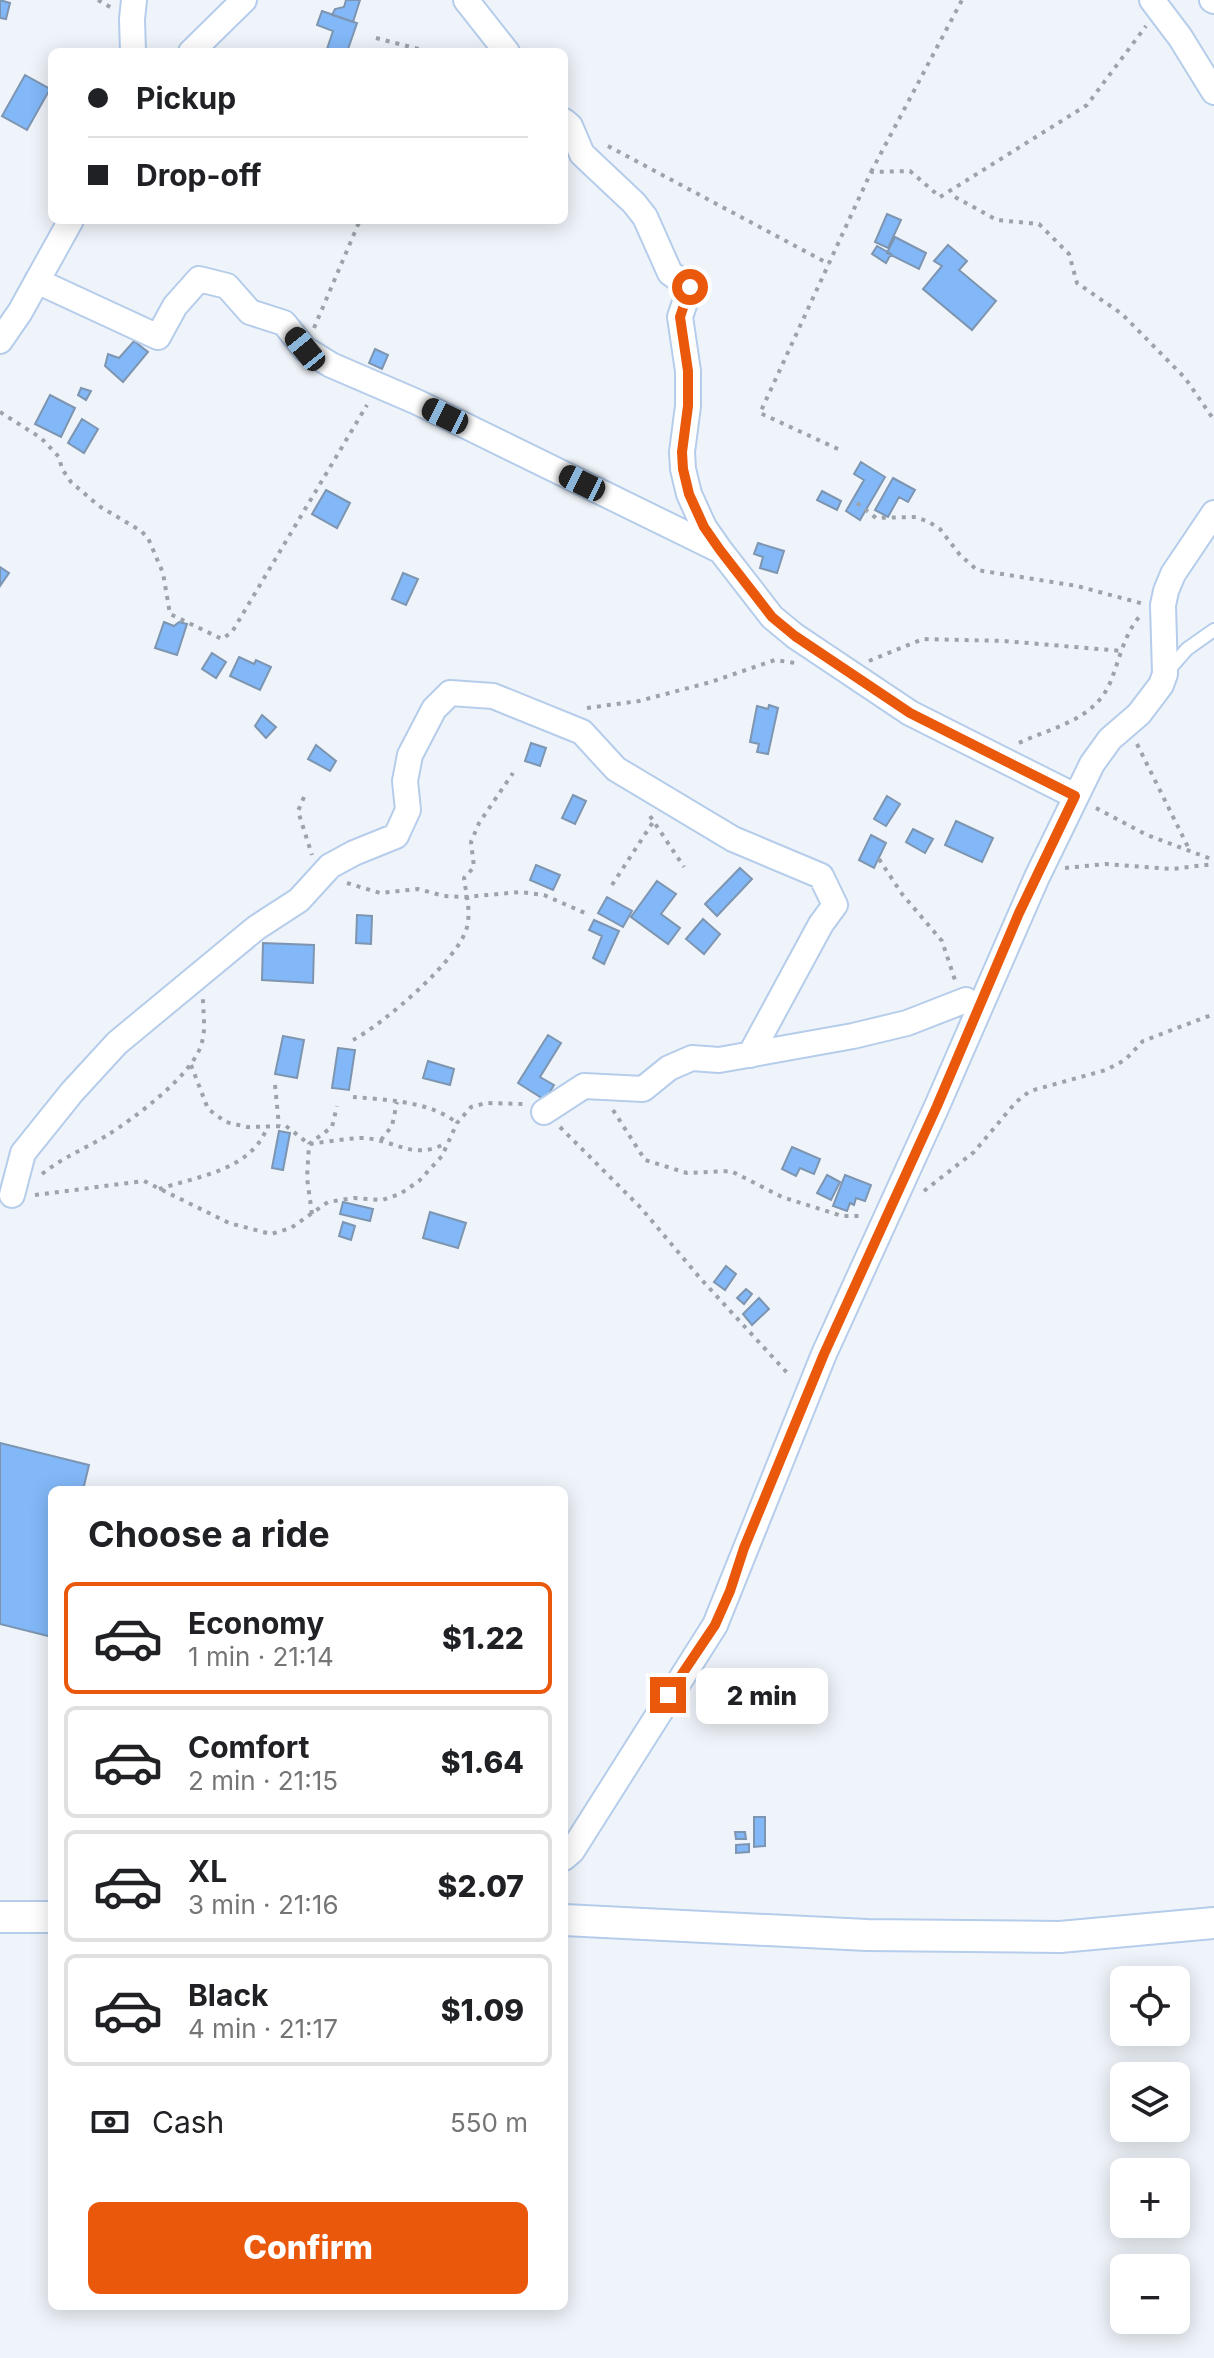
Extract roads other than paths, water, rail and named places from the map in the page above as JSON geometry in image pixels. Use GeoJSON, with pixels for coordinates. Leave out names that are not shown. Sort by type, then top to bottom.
{"type":"FeatureCollection","features":[{"type":"Feature","properties":{"kind":"street"},"geometry":{"type":"LineString","coordinates":[[133,48],[134,0]]}},
{"type":"Feature","properties":{"kind":"street"},"geometry":{"type":"LineString","coordinates":[[195,48],[244,0]]}},
{"type":"Feature","properties":{"kind":"street"},"geometry":{"type":"LineString","coordinates":[[466,0],[504,48]]}},
{"type":"Feature","properties":{"kind":"street"},"geometry":{"type":"LineString","coordinates":[[1156,4],[1214,92]]}},
{"type":"Feature","properties":{"kind":"street"},"geometry":{"type":"LineString","coordinates":[[568,126],[582,154],[645,217],[670,273],[690,287],[680,317],[688,395],[683,469],[689,494],[704,527],[720,550],[772,617],[795,636],[910,713],[1075,796]]}},
{"type":"Feature","properties":{"kind":"street"},"geometry":{"type":"LineString","coordinates":[[0,341],[20,312],[69,224]]}},
{"type":"Feature","properties":{"kind":"street"},"geometry":{"type":"LineString","coordinates":[[37,281],[158,337],[175,306],[199,279],[227,286],[250,312],[284,323],[305,349],[331,365],[720,550]]}},
{"type":"Feature","properties":{"kind":"street"},"geometry":{"type":"LineString","coordinates":[[568,1854],[715,1625],[808,1395],[1019,913],[1092,764],[1110,739],[1151,700],[1165,674],[1163,605],[1166,591],[1173,574],[1214,513]]}},
{"type":"Feature","properties":{"kind":"street"},"geometry":{"type":"LineString","coordinates":[[12,1195],[23,1153],[117,1043],[256,928],[299,900],[330,866],[396,836],[408,810],[405,781],[410,755],[434,709],[450,693],[493,696],[582,732],[616,769],[733,839],[821,876],[835,905],[821,924],[750,1055]]}},
{"type":"Feature","properties":{"kind":"street"},"geometry":{"type":"LineString","coordinates":[[544,1112],[584,1086],[643,1089],[669,1068],[692,1058],[719,1060],[750,1055],[907,1023],[966,1000]]}},
{"type":"Feature","properties":{"kind":"street"},"geometry":{"type":"LineString","coordinates":[[0,1917],[48,1917]]}},
{"type":"Feature","properties":{"kind":"street"},"geometry":{"type":"LineString","coordinates":[[568,1920],[867,1935],[1060,1937],[1214,1923]]}},
{"type":"Feature","properties":{"kind":"lane"},"geometry":{"type":"LineString","coordinates":[[1165,674],[1187,649],[1214,630]]}}]}
